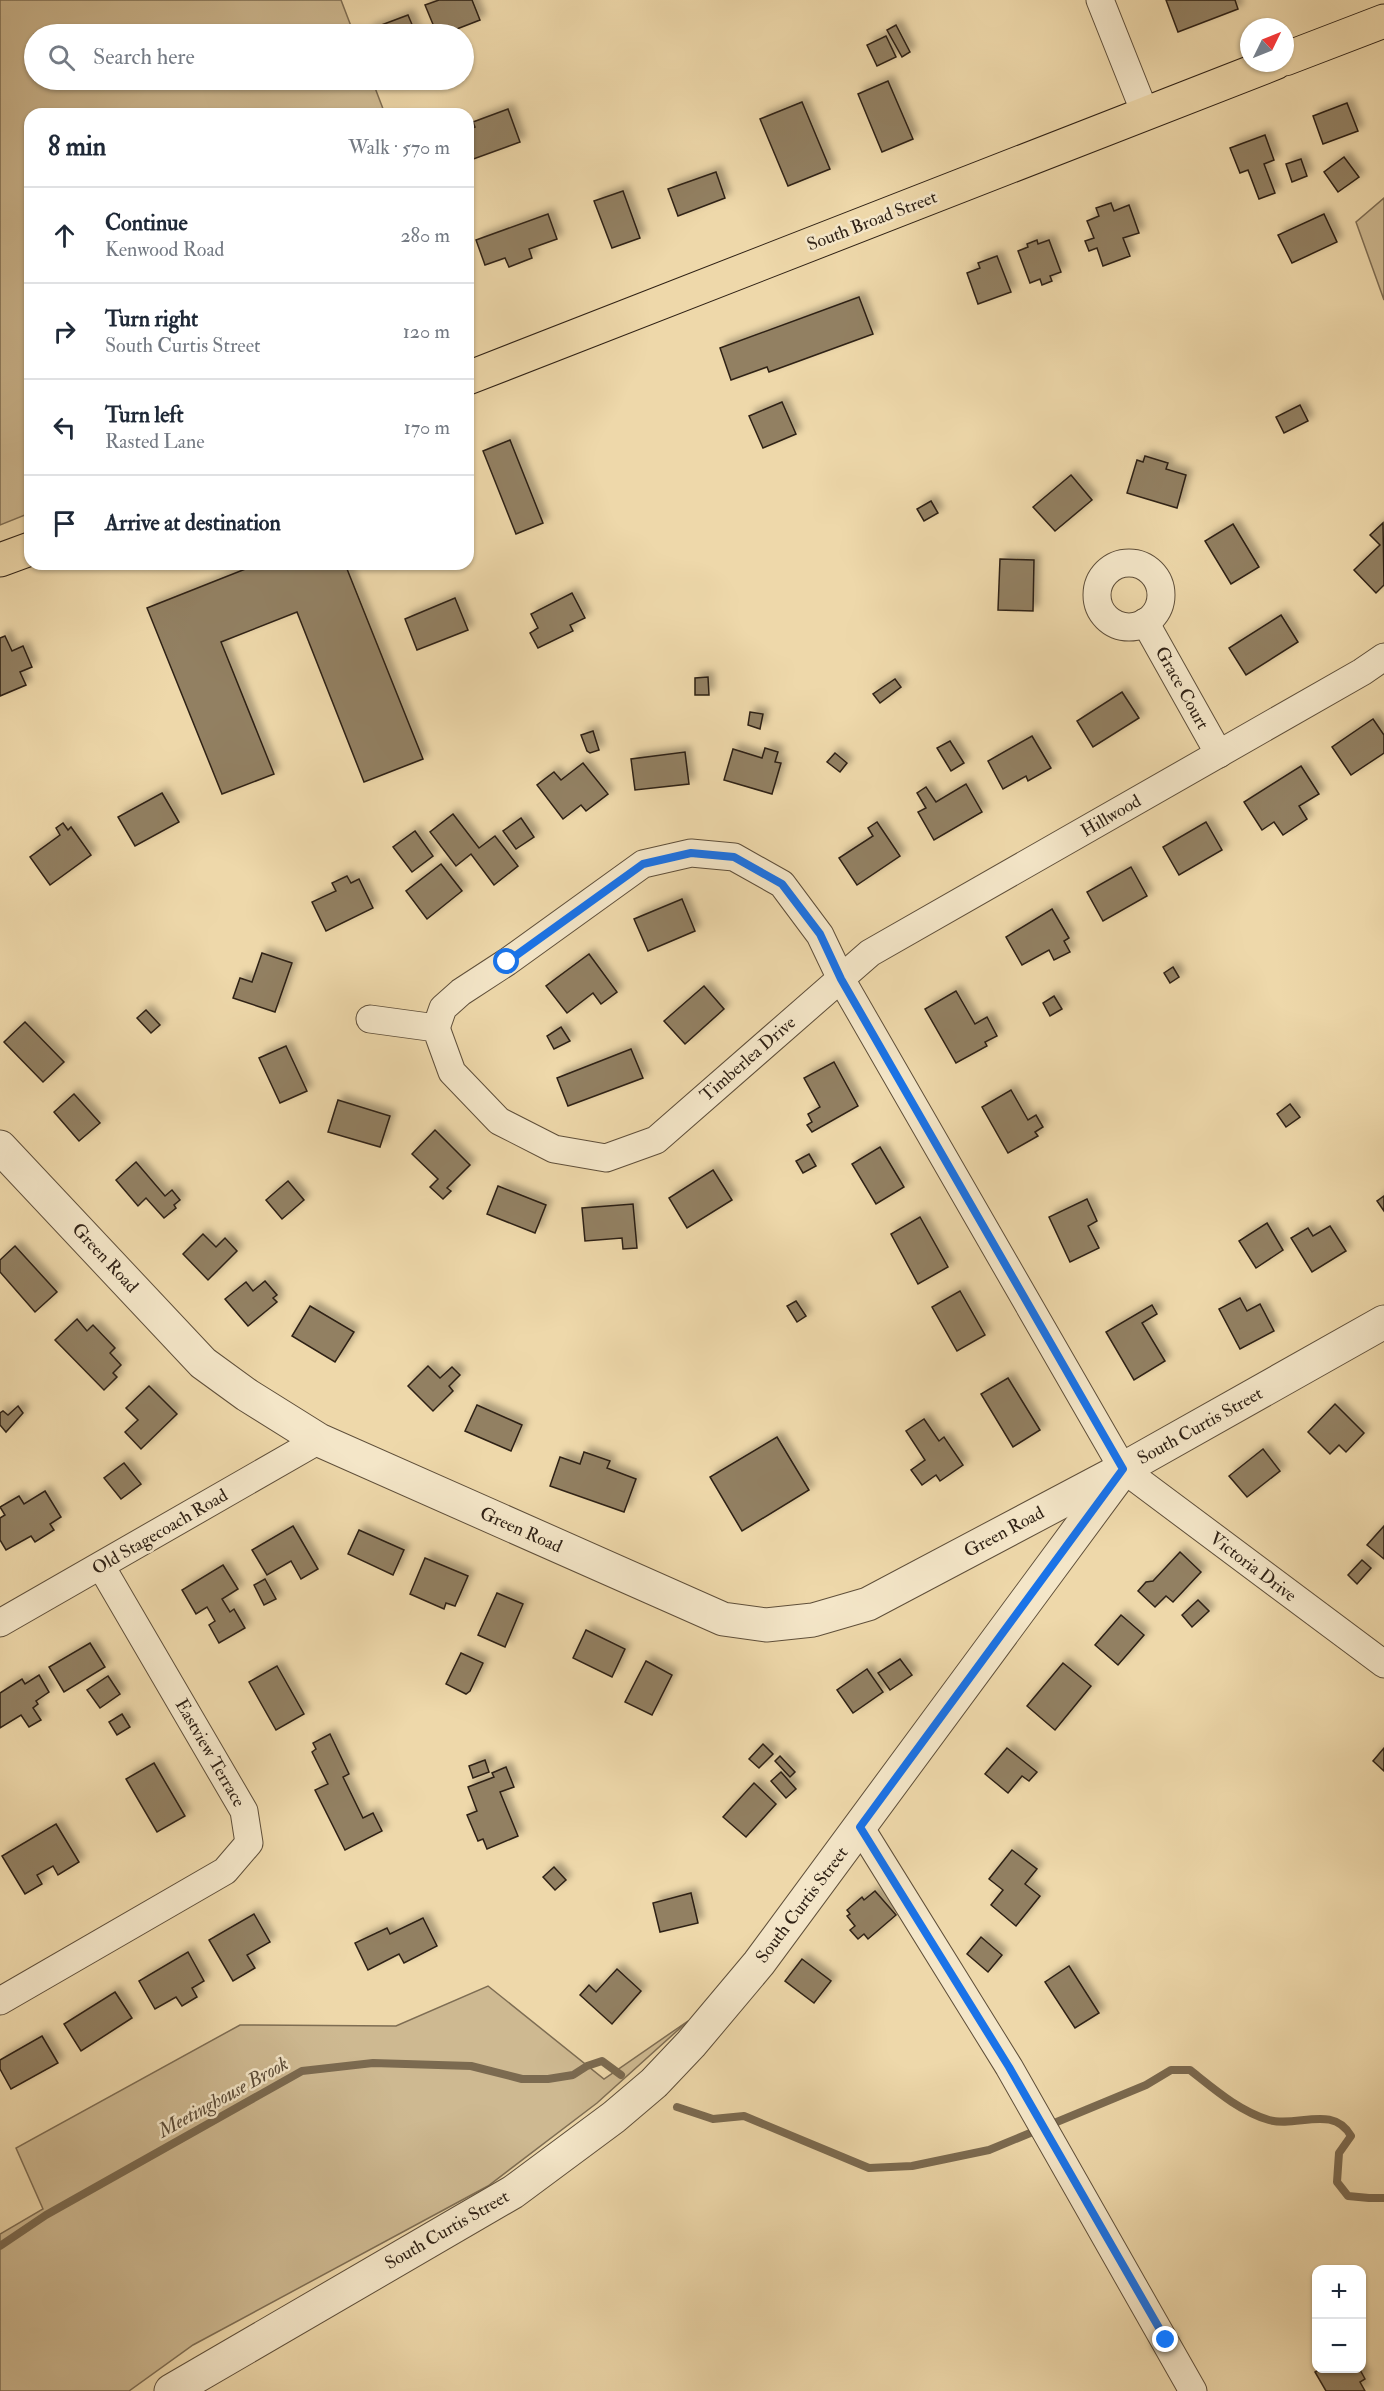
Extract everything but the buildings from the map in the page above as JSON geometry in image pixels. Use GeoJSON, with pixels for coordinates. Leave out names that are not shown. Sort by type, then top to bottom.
{"type":"FeatureCollection","features":[{"type":"Feature","properties":{"kind":"main road"},"geometry":{"type":"LineString","coordinates":[[1294,56],[1384,21]]}},
{"type":"Feature","properties":{"kind":"main road","name":"South Broad Street"},"geometry":{"type":"LineString","coordinates":[[474,376],[1252,72]]}},
{"type":"Feature","properties":{"kind":"main road"},"geometry":{"type":"LineString","coordinates":[[0,560],[24,551]]}},
{"type":"Feature","properties":{"kind":"street"},"geometry":{"type":"LineString","coordinates":[[1100,0],[1145,113]]}},
{"type":"Feature","properties":{"kind":"street","name":"Grace Court"},"geometry":{"type":"LineString","coordinates":[[1145,622],[1219,754]]}},
{"type":"Feature","properties":{"kind":"street","name":"Hillwood"},"geometry":{"type":"LineString","coordinates":[[841,979],[870,953],[1362,672],[1384,657]]}},
{"type":"Feature","properties":{"kind":"street"},"geometry":{"type":"LineString","coordinates":[[370,1019],[436,1028],[443,1008],[461,992],[507,962],[643,864],[691,853],[734,857],[782,884],[820,934],[841,979],[1123,1469]]}},
{"type":"Feature","properties":{"kind":"street","name":"Timberlea Drive"},"geometry":{"type":"LineString","coordinates":[[436,1028],[452,1072],[499,1122],[554,1149],[606,1158],[656,1140],[841,979]]}},
{"type":"Feature","properties":{"kind":"street","name":"Green Road"},"geometry":{"type":"LineString","coordinates":[[0,1147],[203,1363],[247,1395],[319,1440],[723,1619],[766,1624],[813,1620],[868,1604],[1123,1469]]}},
{"type":"Feature","properties":{"kind":"street","name":"South Curtis Street"},"geometry":{"type":"LineString","coordinates":[[171,2391],[513,2192],[614,2117],[654,2083],[691,2044],[759,1963],[1123,1469],[1384,1322]]}},
{"type":"Feature","properties":{"kind":"street","name":"Old Stagecoach Road"},"geometry":{"type":"LineString","coordinates":[[0,1623],[319,1440]]}},
{"type":"Feature","properties":{"kind":"street","name":"Victoria Drive"},"geometry":{"type":"LineString","coordinates":[[1123,1469],[1384,1664]]}},
{"type":"Feature","properties":{"kind":"street","name":"Eastview Terrace"},"geometry":{"type":"LineString","coordinates":[[0,2001],[225,1872],[249,1843],[244,1811],[101,1566]]}},
{"type":"Feature","properties":{"kind":"street"},"geometry":{"type":"LineString","coordinates":[[860,1827],[904,1894],[1036,2113],[1193,2391]]}},
{"type":"Feature","properties":{"kind":"shaded area"},"geometry":{"type":"Polygon","coordinates":[[[0,0],[341,0],[350,24],[24,24],[24,90],[376,90],[383,108],[24,108],[24,515],[0,525],[0,0]]]}},
{"type":"Feature","properties":{"kind":"shaded area"},"geometry":{"type":"Polygon","coordinates":[[[1384,198],[1384,300],[1356,222],[1384,198]]]}},
{"type":"Feature","properties":{"kind":"shaded area"},"geometry":{"type":"Polygon","coordinates":[[[488,1986],[604,2079],[688,2021],[597,2103],[488,2186],[193,2345],[129,2391],[0,2391],[0,2234],[43,2209],[16,2148],[240,2025],[396,2026],[488,1986]]]}},
{"type":"Feature","properties":{"kind":"waterway","name":"Meetinghouse Brook"},"geometry":{"type":"LineString","coordinates":[[0,2246],[46,2215],[302,2071],[373,2063],[471,2066],[522,2079],[548,2079],[573,2075],[587,2066],[602,2061],[621,2075]]}},
{"type":"Feature","properties":{"kind":"waterway","name":"Meetinghouse Brook"},"geometry":{"type":"LineString","coordinates":[[677,2107],[713,2119],[744,2116],[869,2168],[912,2166],[989,2150],[1146,2085],[1171,2070],[1190,2070],[1227,2099],[1258,2116],[1280,2122],[1325,2119],[1343,2126],[1351,2136],[1339,2153],[1337,2182],[1348,2196],[1384,2198]]}},
{"type":"Feature","properties":{"kind":"route"},"geometry":{"type":"LineString","coordinates":[[507,962],[643,864],[691,853],[734,857],[782,884],[820,934],[841,979],[1123,1469],[860,1827],[1009,2067],[1166,2340]]}}]}
